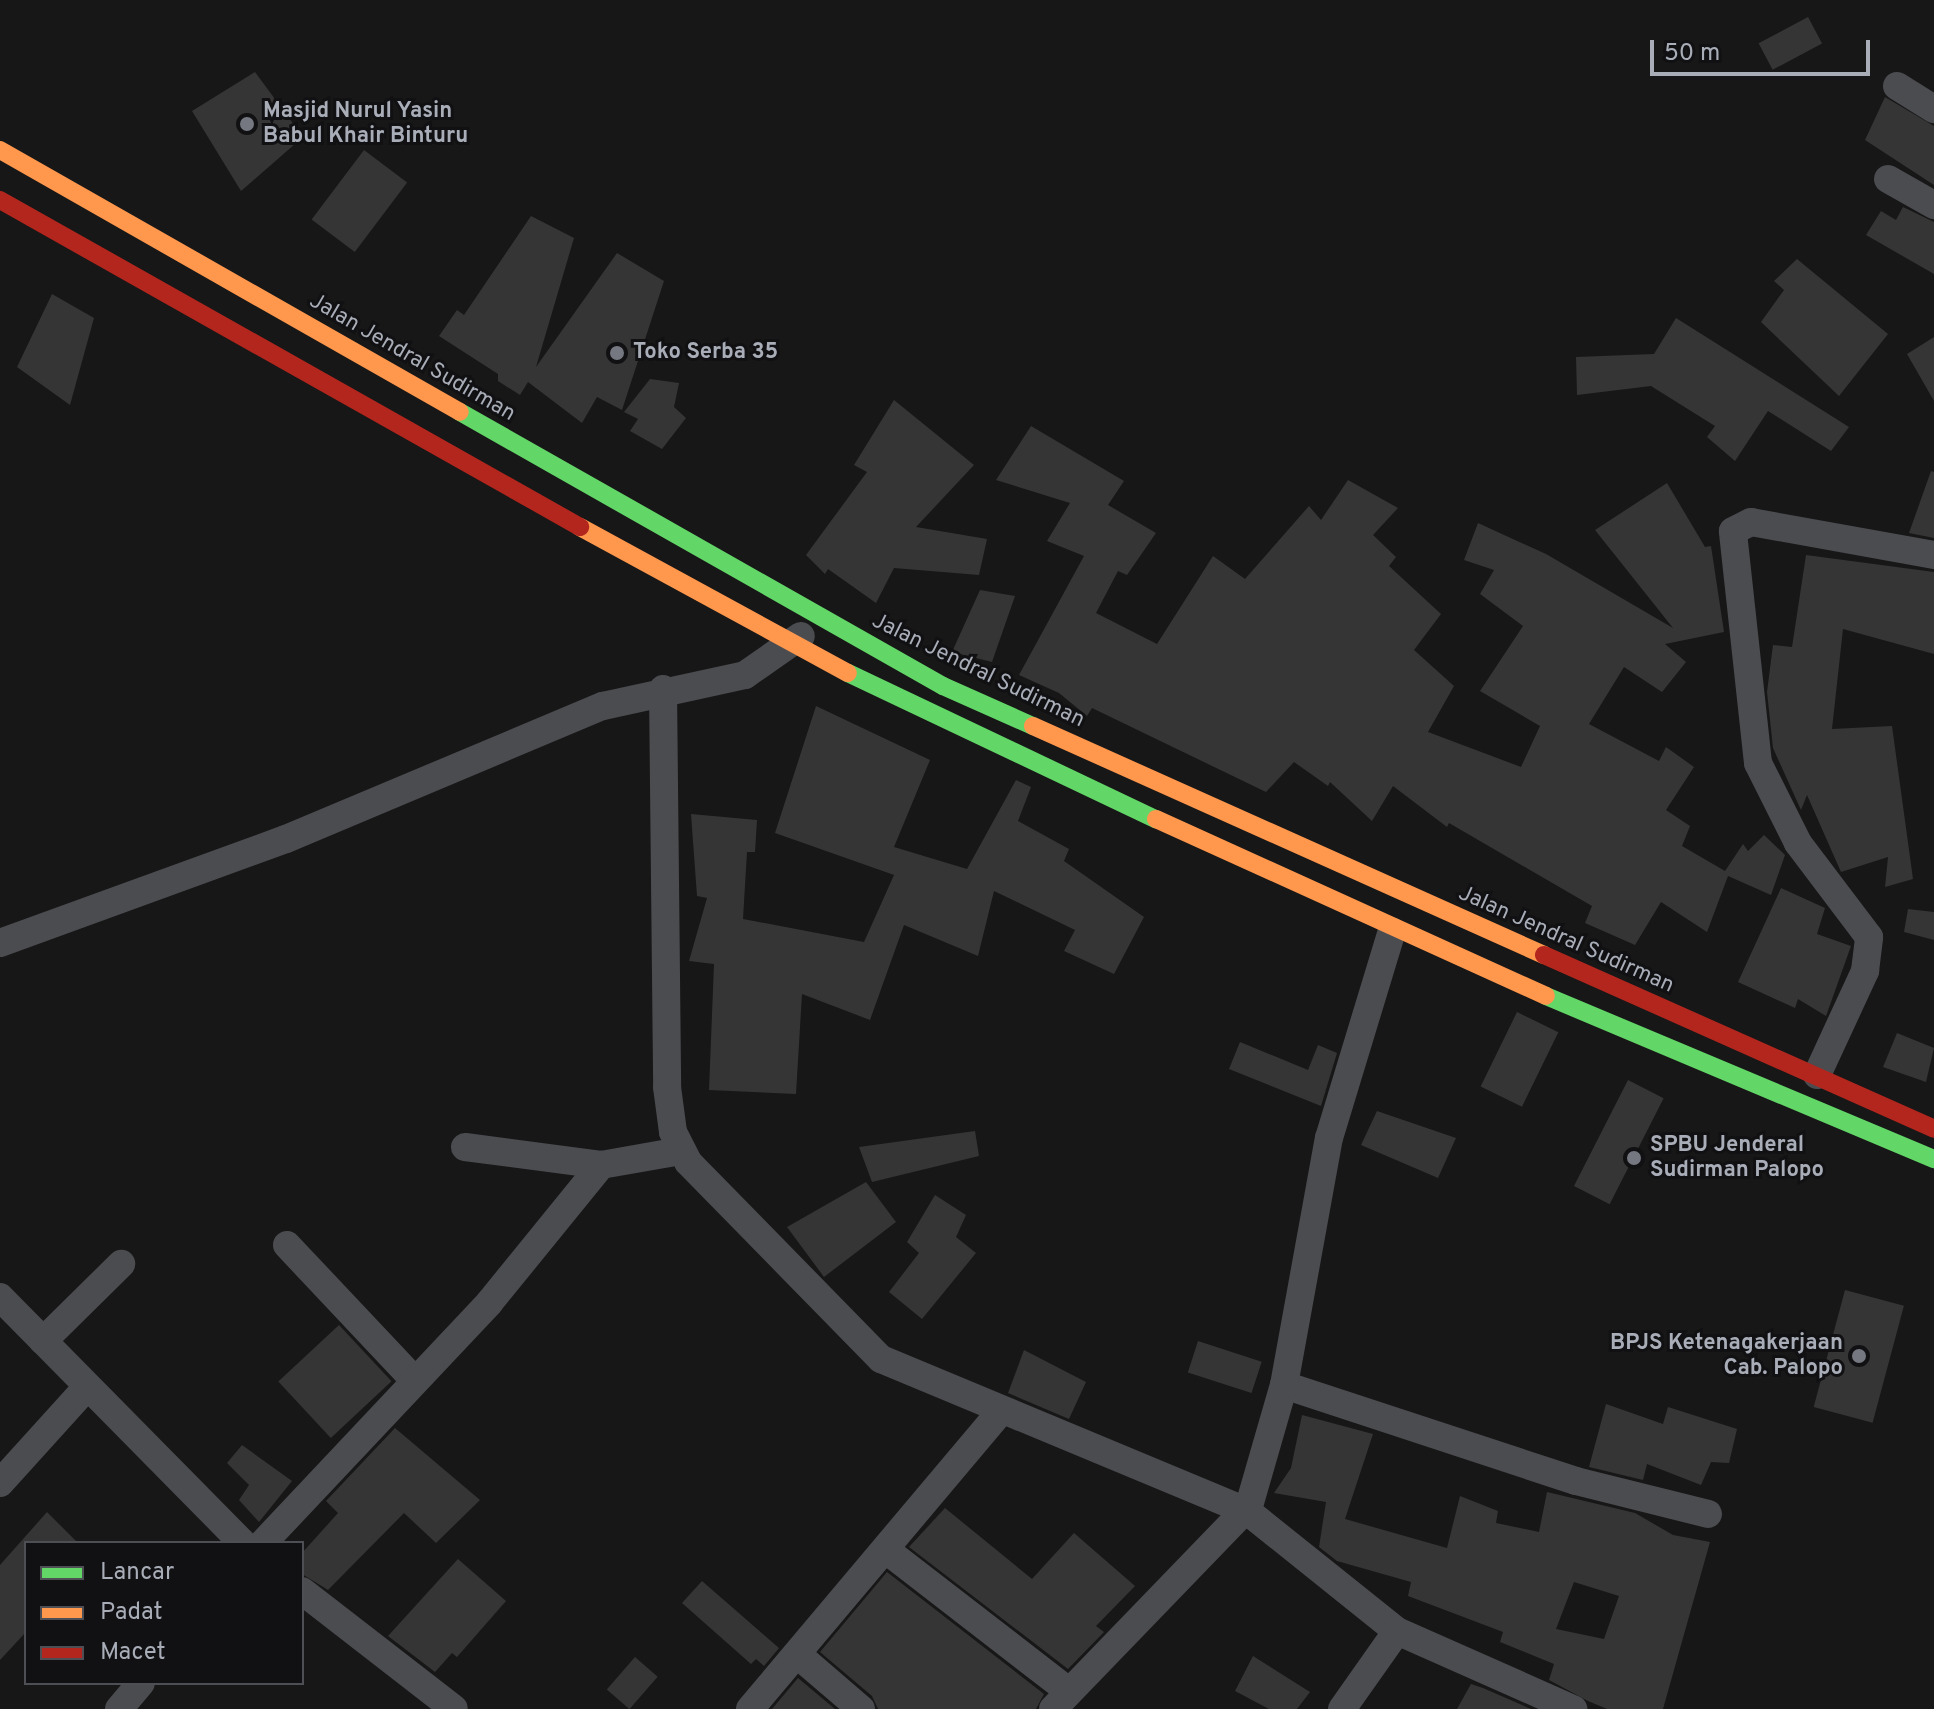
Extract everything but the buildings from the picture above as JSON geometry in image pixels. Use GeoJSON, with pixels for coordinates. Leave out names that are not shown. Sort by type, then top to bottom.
{"type":"FeatureCollection","features":[{"type":"Feature","properties":{"kind":"highway","name":"Jalan Jendral Sudirman"},"geometry":{"type":"LineString","coordinates":[[0,150],[879,652],[1483,931],[1817,1075],[1934,1129]]}},
{"type":"Feature","properties":{"kind":"highway"},"geometry":{"type":"LineString","coordinates":[[0,200],[793,647],[1392,931],[1934,1159]]}},
{"type":"Feature","properties":{"kind":"highway"},"geometry":{"type":"LineString","coordinates":[[865,682],[879,652]]}},
{"type":"Feature","properties":{"kind":"street"},"geometry":{"type":"LineString","coordinates":[[1897,86],[1934,109]]}},
{"type":"Feature","properties":{"kind":"street"},"geometry":{"type":"LineString","coordinates":[[1888,179],[1934,205]]}},
{"type":"Feature","properties":{"kind":"street"},"geometry":{"type":"LineString","coordinates":[[1817,1075],[1865,971],[1869,937],[1798,843],[1758,763],[1733,531],[1751,522],[1934,555]]}},
{"type":"Feature","properties":{"kind":"street"},"geometry":{"type":"LineString","coordinates":[[0,943],[286,839],[603,706],[663,689],[745,675],[793,647],[816,616]]}},
{"type":"Feature","properties":{"kind":"street"},"geometry":{"type":"LineString","coordinates":[[663,689],[667,1087],[680,1151],[862,1344],[902,1371],[1247,1511],[1397,1631],[1573,1709]]}},
{"type":"Feature","properties":{"kind":"street"},"geometry":{"type":"LineString","coordinates":[[886,1550],[1060,1700],[1247,1511],[1284,1385],[1329,1138],[1392,931]]}},
{"type":"Feature","properties":{"kind":"street"},"geometry":{"type":"LineString","coordinates":[[465,1147],[601,1165],[680,1151]]}},
{"type":"Feature","properties":{"kind":"street"},"geometry":{"type":"LineString","coordinates":[[265,1541],[489,1303],[601,1165]]}},
{"type":"Feature","properties":{"kind":"street"},"geometry":{"type":"LineString","coordinates":[[287,1245],[414,1380]]}},
{"type":"Feature","properties":{"kind":"street"},"geometry":{"type":"LineString","coordinates":[[43,1341],[121,1264]]}},
{"type":"Feature","properties":{"kind":"street"},"geometry":{"type":"LineString","coordinates":[[0,1297],[241,1541]]}},
{"type":"Feature","properties":{"kind":"street"},"geometry":{"type":"LineString","coordinates":[[1284,1385],[1576,1481],[1708,1514]]}},
{"type":"Feature","properties":{"kind":"street"},"geometry":{"type":"LineString","coordinates":[[0,1483],[87,1387]]}},
{"type":"Feature","properties":{"kind":"street"},"geometry":{"type":"LineString","coordinates":[[750,1709],[1000,1412]]}},
{"type":"Feature","properties":{"kind":"street"},"geometry":{"type":"LineString","coordinates":[[304,1593],[442,1705]]}},
{"type":"Feature","properties":{"kind":"street"},"geometry":{"type":"LineString","coordinates":[[1342,1709],[1397,1631]]}},
{"type":"Feature","properties":{"kind":"street"},"geometry":{"type":"LineString","coordinates":[[798,1655],[861,1709]]}},
{"type":"Feature","properties":{"kind":"street"},"geometry":{"type":"LineString","coordinates":[[119,1709],[139,1685]]}},
{"type":"Feature","properties":{"kind":"traffic: fast"},"geometry":{"type":"LineString","coordinates":[[460,412],[943,686],[1033,726]]}},
{"type":"Feature","properties":{"kind":"traffic: fast"},"geometry":{"type":"LineString","coordinates":[[848,673],[1156,819]]}},
{"type":"Feature","properties":{"kind":"traffic: fast"},"geometry":{"type":"LineString","coordinates":[[1546,996],[1934,1159]]}},
{"type":"Feature","properties":{"kind":"traffic: slow"},"geometry":{"type":"LineString","coordinates":[[0,150],[460,412]]}},
{"type":"Feature","properties":{"kind":"traffic: slow"},"geometry":{"type":"LineString","coordinates":[[580,527],[848,673]]}},
{"type":"Feature","properties":{"kind":"traffic: slow"},"geometry":{"type":"LineString","coordinates":[[1033,726],[1544,955]]}},
{"type":"Feature","properties":{"kind":"traffic: slow"},"geometry":{"type":"LineString","coordinates":[[1156,819],[1546,996]]}},
{"type":"Feature","properties":{"kind":"traffic: jam"},"geometry":{"type":"LineString","coordinates":[[0,200],[580,527]]}},
{"type":"Feature","properties":{"kind":"traffic: jam"},"geometry":{"type":"LineString","coordinates":[[1544,955],[1934,1129]]}},
{"type":"Feature","properties":{"kind":"place","name":"Masjid Nurul Yasin Babul Khair Binturu"},"geometry":{"type":"Point","coordinates":[247,124]}},
{"type":"Feature","properties":{"kind":"place","name":"Toko Serba 35"},"geometry":{"type":"Point","coordinates":[617,353]}},
{"type":"Feature","properties":{"kind":"place","name":"SPBU Jenderal Sudirman Palopo"},"geometry":{"type":"Point","coordinates":[1634,1158]}},
{"type":"Feature","properties":{"kind":"place","name":"BPJS Ketenagakerjaan Cab. Palopo"},"geometry":{"type":"Point","coordinates":[1859,1356]}}]}
